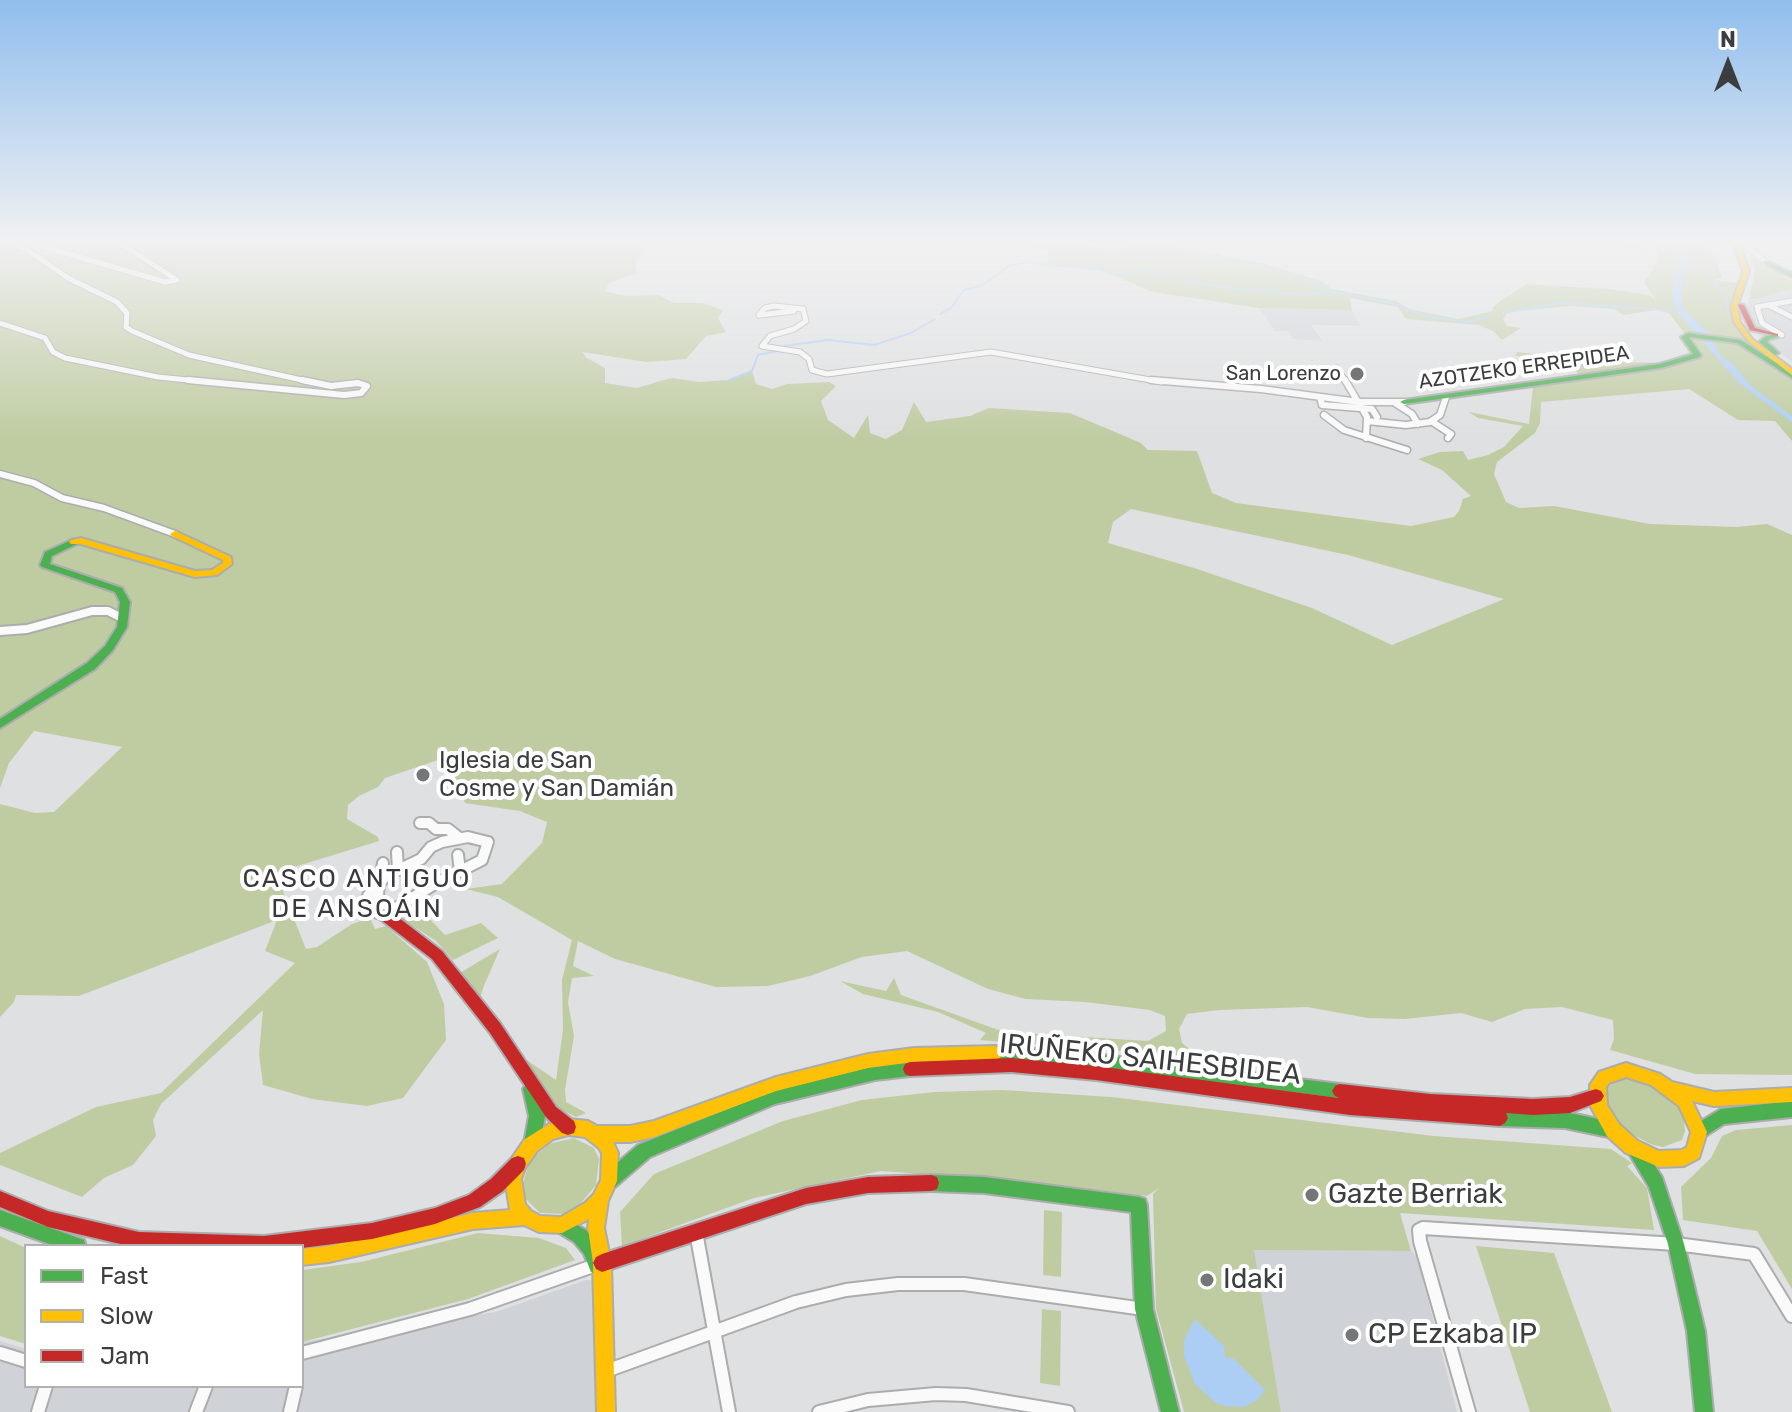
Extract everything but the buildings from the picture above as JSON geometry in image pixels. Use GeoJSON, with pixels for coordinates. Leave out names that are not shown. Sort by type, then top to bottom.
{"type":"FeatureCollection","features":[{"type":"Feature","properties":{"kind":"main road"},"geometry":{"type":"LineString","coordinates":[[1734,306],[1737,322],[1750,340],[1792,371]]}},
{"type":"Feature","properties":{"kind":"main road"},"geometry":{"type":"LineString","coordinates":[[1741,306],[1741,315],[1748,331],[1792,371]]}},
{"type":"Feature","properties":{"kind":"main road"},"geometry":{"type":"LineString","coordinates":[[1741,306],[1752,329],[1779,335]]}},
{"type":"Feature","properties":{"kind":"main road","name":"AZOTZEKO ERREPIDEA"},"geometry":{"type":"LineString","coordinates":[[1399,402],[1661,366],[1697,355],[1684,337],[1696,335],[1746,344],[1792,371]]}},
{"type":"Feature","properties":{"kind":"main road"},"geometry":{"type":"LineString","coordinates":[[1779,335],[1768,337],[1763,342],[1792,371]]}},
{"type":"Feature","properties":{"kind":"main road"},"geometry":{"type":"LineString","coordinates":[[0,724],[91,666],[117,637],[125,602],[119,590],[45,565],[48,554],[65,544],[81,541],[204,575],[214,573],[227,564],[228,559],[175,534]]}},
{"type":"Feature","properties":{"kind":"main road"},"geometry":{"type":"LineString","coordinates":[[385,915],[437,955],[495,1028],[551,1112],[568,1127]]}},
{"type":"Feature","properties":{"kind":"main road","name":"IRUÑEKO SAIHESBIDEA"},"geometry":{"type":"LineString","coordinates":[[596,1134],[630,1134],[654,1129],[776,1084],[868,1061],[914,1055],[996,1053],[1080,1059],[1430,1102],[1533,1107],[1570,1105],[1596,1096]]}},
{"type":"Feature","properties":{"kind":"main road","name":"IRUÑEKO SAIHESBIDEA"},"geometry":{"type":"LineString","coordinates":[[609,1181],[644,1151],[775,1097],[875,1073],[930,1067],[1011,1065],[1096,1073],[1350,1107],[1458,1117],[1565,1120],[1613,1130]]}},
{"type":"Feature","properties":{"kind":"main road"},"geometry":{"type":"LineString","coordinates":[[524,1070],[537,1116],[531,1145]]}},
{"type":"Feature","properties":{"kind":"main road"},"geometry":{"type":"LineString","coordinates":[[1704,1412],[1696,1331],[1676,1244],[1662,1200],[1656,1183],[1632,1147],[1613,1130],[1599,1107],[1596,1096],[1598,1085],[1604,1077],[1626,1070],[1655,1079],[1690,1096],[1714,1099],[1792,1095]]}},
{"type":"Feature","properties":{"kind":"main road"},"geometry":{"type":"LineString","coordinates":[[1632,1147],[1659,1159],[1672,1160],[1693,1152],[1699,1132],[1689,1109],[1669,1088]]}},
{"type":"Feature","properties":{"kind":"main road"},"geometry":{"type":"LineString","coordinates":[[1699,1132],[1721,1117],[1792,1109]]}},
{"type":"Feature","properties":{"kind":"main road"},"geometry":{"type":"LineString","coordinates":[[0,1199],[48,1219],[139,1240],[264,1244],[372,1231],[435,1216],[474,1201],[497,1185],[518,1164],[531,1145],[549,1132],[578,1127],[596,1134],[610,1153],[609,1181],[600,1200],[596,1228],[602,1281],[606,1412]]}},
{"type":"Feature","properties":{"kind":"main road"},"geometry":{"type":"LineString","coordinates":[[1662,1200],[1664,1173],[1672,1160]]}},
{"type":"Feature","properties":{"kind":"main road"},"geometry":{"type":"LineString","coordinates":[[518,1164],[513,1193],[517,1207],[525,1217],[539,1224],[562,1225],[580,1236],[599,1264]]}},
{"type":"Feature","properties":{"kind":"main road"},"geometry":{"type":"LineString","coordinates":[[599,1264],[806,1196],[868,1185],[984,1185],[1139,1205],[1144,1309],[1170,1412]]}},
{"type":"Feature","properties":{"kind":"main road"},"geometry":{"type":"LineString","coordinates":[[562,1225],[591,1209],[600,1200]]}},
{"type":"Feature","properties":{"kind":"main road"},"geometry":{"type":"LineString","coordinates":[[304,1257],[344,1251],[473,1221],[525,1217]]}},
{"type":"Feature","properties":{"kind":"main road"},"geometry":{"type":"LineString","coordinates":[[0,1218],[72,1244]]}},
{"type":"Feature","properties":{"kind":"street"},"geometry":{"type":"LineString","coordinates":[[0,323],[45,338],[53,352],[65,358],[158,377],[344,395],[361,393],[367,386],[358,383],[331,386],[189,355],[126,327],[127,313],[121,306]]}},
{"type":"Feature","properties":{"kind":"street"},"geometry":{"type":"LineString","coordinates":[[776,306],[765,308],[759,315],[803,309]]}},
{"type":"Feature","properties":{"kind":"street"},"geometry":{"type":"LineString","coordinates":[[786,306],[803,309]]}},
{"type":"Feature","properties":{"kind":"street"},"geometry":{"type":"LineString","coordinates":[[1762,306],[1757,307],[1757,316],[1765,325],[1779,335],[1792,335]]}},
{"type":"Feature","properties":{"kind":"street"},"geometry":{"type":"LineString","coordinates":[[1768,306],[1790,314]]}},
{"type":"Feature","properties":{"kind":"street"},"geometry":{"type":"LineString","coordinates":[[803,309],[806,321],[794,329],[770,336],[762,346],[800,352],[809,359],[812,370],[833,375],[991,352],[1163,382],[1320,397],[1322,405],[1399,402],[1418,424]]}},
{"type":"Feature","properties":{"kind":"street"},"geometry":{"type":"LineString","coordinates":[[1337,368],[1361,404],[1366,438]]}},
{"type":"Feature","properties":{"kind":"street"},"geometry":{"type":"LineString","coordinates":[[1343,429],[1431,421],[1440,415],[1446,397]]}},
{"type":"Feature","properties":{"kind":"street"},"geometry":{"type":"LineString","coordinates":[[1361,404],[1372,409],[1377,417]]}},
{"type":"Feature","properties":{"kind":"street"},"geometry":{"type":"LineString","coordinates":[[1324,415],[1343,429],[1407,450]]}},
{"type":"Feature","properties":{"kind":"street"},"geometry":{"type":"LineString","coordinates":[[1431,421],[1451,434],[1448,438]]}},
{"type":"Feature","properties":{"kind":"street"},"geometry":{"type":"LineString","coordinates":[[0,474],[34,483],[62,498],[104,508],[175,534]]}},
{"type":"Feature","properties":{"kind":"street"},"geometry":{"type":"LineString","coordinates":[[0,631],[27,629],[92,611],[108,611],[122,618]]}},
{"type":"Feature","properties":{"kind":"street"},"geometry":{"type":"LineString","coordinates":[[420,823],[429,823],[436,829],[448,829],[458,837]]}},
{"type":"Feature","properties":{"kind":"street"},"geometry":{"type":"LineString","coordinates":[[380,880],[421,859],[431,847],[458,837],[488,842],[482,860],[385,915],[378,895],[380,880],[383,863]]}},
{"type":"Feature","properties":{"kind":"street"},"geometry":{"type":"LineString","coordinates":[[397,852],[398,870]]}},
{"type":"Feature","properties":{"kind":"street"},"geometry":{"type":"LineString","coordinates":[[458,855],[460,871]]}},
{"type":"Feature","properties":{"kind":"street"},"geometry":{"type":"LineString","coordinates":[[1469,1412],[1420,1241],[1419,1230],[1423,1228],[1676,1244],[1754,1254],[1792,1316]]}},
{"type":"Feature","properties":{"kind":"street"},"geometry":{"type":"LineString","coordinates":[[696,1231],[729,1412]]}},
{"type":"Feature","properties":{"kind":"street"},"geometry":{"type":"LineString","coordinates":[[304,1353],[470,1309],[599,1264]]}},
{"type":"Feature","properties":{"kind":"street"},"geometry":{"type":"LineString","coordinates":[[605,1372],[796,1302],[846,1290],[913,1284],[964,1284],[1144,1309]]}},
{"type":"Feature","properties":{"kind":"street"},"geometry":{"type":"LineString","coordinates":[[0,1353],[24,1360]]}},
{"type":"Feature","properties":{"kind":"street"},"geometry":{"type":"LineString","coordinates":[[38,1412],[45,1388]]}},
{"type":"Feature","properties":{"kind":"street"},"geometry":{"type":"LineString","coordinates":[[196,1412],[205,1388]]}},
{"type":"Feature","properties":{"kind":"street"},"geometry":{"type":"LineString","coordinates":[[290,1412],[296,1388]]}},
{"type":"Feature","properties":{"kind":"street"},"geometry":{"type":"LineString","coordinates":[[819,1412],[868,1400],[936,1394],[966,1395],[1068,1412]]}},
{"type":"Feature","properties":{"kind":"shaded area"},"geometry":{"type":"Polygon","coordinates":[[[1748,306],[1792,306],[1792,362],[1760,337],[1748,306]]]}},
{"type":"Feature","properties":{"kind":"shaded area"},"geometry":{"type":"Polygon","coordinates":[[[1259,308],[1352,310],[1361,326],[1311,325],[1323,341],[1293,339],[1288,331],[1275,331],[1259,308]]]}},
{"type":"Feature","properties":{"kind":"shaded area","name":"CP Ezkaba IP"},"geometry":{"type":"Polygon","coordinates":[[[1253,1250],[1411,1251],[1417,1257],[1457,1412],[1281,1412],[1253,1250]]]}},
{"type":"Feature","properties":{"kind":"shaded area"},"geometry":{"type":"Polygon","coordinates":[[[586,1280],[602,1281],[604,1412],[0,1412],[0,1341],[24,1348],[24,1388],[304,1388],[304,1342],[496,1312],[586,1280]]]}},
{"type":"Feature","properties":{"kind":"green space"},"geometry":{"type":"Polygon","coordinates":[[[0,306],[711,306],[723,310],[718,318],[726,332],[706,336],[686,359],[647,362],[582,352],[605,368],[605,383],[637,388],[671,378],[700,382],[728,380],[752,371],[756,384],[772,389],[787,384],[829,382],[836,386],[821,401],[828,420],[854,438],[868,415],[870,433],[886,439],[902,430],[914,402],[926,422],[970,416],[989,408],[1070,413],[1141,443],[1148,450],[1197,451],[1212,493],[1236,503],[1411,526],[1454,517],[1463,499],[1471,496],[1442,470],[1418,459],[1440,452],[1463,451],[1468,460],[1488,455],[1504,447],[1523,426],[1478,418],[1469,412],[1529,424],[1533,386],[1581,377],[1571,365],[1515,356],[1517,352],[1604,362],[1685,363],[1701,355],[1669,313],[1656,310],[1623,315],[1614,309],[1570,306],[1508,312],[1503,319],[1507,326],[1521,328],[1502,340],[1493,331],[1479,325],[1406,319],[1398,307],[1392,306],[1404,306],[1458,319],[1493,311],[1494,306],[1730,306],[1730,311],[1734,312],[1741,330],[1792,374],[1792,441],[1775,421],[1738,420],[1689,389],[1541,402],[1540,423],[1535,433],[1497,462],[1494,474],[1506,502],[1519,508],[1554,506],[1650,524],[1737,527],[1767,524],[1792,535],[1792,1075],[1695,1074],[1610,1050],[1614,1039],[1613,1020],[1562,1007],[1525,1009],[1492,1022],[1461,1013],[1405,1019],[1368,1018],[1307,1007],[1187,1014],[1179,1029],[1182,1043],[1200,1057],[980,1040],[986,1033],[938,1012],[863,994],[840,981],[886,991],[894,978],[901,995],[1004,1032],[1148,1041],[1166,1031],[1165,1016],[1150,1010],[1085,1002],[1026,999],[988,989],[907,951],[862,957],[810,976],[768,986],[716,987],[615,959],[578,941],[573,966],[594,976],[572,978],[568,1002],[574,1036],[565,1090],[566,1102],[586,1113],[576,1117],[559,1109],[525,1059],[556,1080],[563,1030],[562,980],[572,940],[498,897],[466,889],[502,884],[542,843],[547,822],[520,811],[465,803],[454,775],[441,759],[385,778],[378,787],[348,805],[347,819],[378,837],[379,841],[278,872],[277,876],[306,949],[317,947],[352,924],[370,918],[375,929],[386,926],[427,962],[444,1004],[446,1040],[403,1098],[367,1106],[312,1099],[263,1085],[259,1054],[263,1010],[161,1104],[153,1120],[156,1136],[133,1165],[104,1178],[82,1197],[0,1165],[0,1153],[96,1107],[161,1093],[295,963],[265,951],[277,920],[79,996],[16,995],[14,1002],[0,1017],[0,804],[35,813],[54,812],[122,747],[34,731],[9,763],[0,788],[0,306]],[[1131,509],[1113,522],[1108,543],[1312,608],[1392,645],[1504,599],[1348,555],[1131,509]]]}},
{"type":"Feature","properties":{"kind":"green space"},"geometry":{"type":"Polygon","coordinates":[[[1245,306],[1351,306],[1352,310],[1245,306]]]}},
{"type":"Feature","properties":{"kind":"green space"},"geometry":{"type":"Polygon","coordinates":[[[409,912],[425,914],[445,935],[481,923],[498,938],[453,960],[436,941],[402,919],[409,912]]]}},
{"type":"Feature","properties":{"kind":"green space"},"geometry":{"type":"Polygon","coordinates":[[[500,949],[483,988],[480,999],[458,974],[500,949]]]}},
{"type":"Feature","properties":{"kind":"green space"},"geometry":{"type":"Polygon","coordinates":[[[1620,1078],[1645,1080],[1679,1108],[1684,1120],[1682,1140],[1663,1147],[1650,1144],[1625,1130],[1608,1108],[1607,1088],[1620,1078]]]}},
{"type":"Feature","properties":{"kind":"green space"},"geometry":{"type":"Polygon","coordinates":[[[1003,1090],[1111,1097],[1434,1136],[1611,1149],[1632,1163],[1627,1166],[1647,1188],[1654,1230],[1400,1213],[1411,1251],[1254,1250],[1281,1412],[1184,1412],[1156,1309],[1153,1194],[1159,1188],[1147,1196],[1031,1182],[881,1171],[754,1198],[622,1246],[620,1212],[654,1174],[783,1121],[862,1100],[934,1092],[1003,1090]]]}},
{"type":"Feature","properties":{"kind":"green space"},"geometry":{"type":"Polygon","coordinates":[[[1792,1125],[1792,1289],[1757,1231],[1683,1220],[1681,1187],[1711,1158],[1722,1136],[1736,1130],[1792,1125]]]}},
{"type":"Feature","properties":{"kind":"green space"},"geometry":{"type":"Polygon","coordinates":[[[574,1138],[594,1148],[599,1159],[596,1185],[577,1208],[564,1214],[540,1213],[525,1198],[522,1187],[529,1162],[548,1144],[574,1138]]]}},
{"type":"Feature","properties":{"kind":"green space"},"geometry":{"type":"Polygon","coordinates":[[[1044,1210],[1062,1212],[1061,1277],[1043,1275],[1044,1210]]]}},
{"type":"Feature","properties":{"kind":"green space"},"geometry":{"type":"Polygon","coordinates":[[[478,1233],[539,1238],[566,1248],[575,1260],[468,1299],[304,1341],[304,1270],[361,1262],[478,1233]]]}},
{"type":"Feature","properties":{"kind":"green space"},"geometry":{"type":"Polygon","coordinates":[[[0,1236],[24,1247],[24,1343],[0,1336],[0,1236]]]}},
{"type":"Feature","properties":{"kind":"green space"},"geometry":{"type":"Polygon","coordinates":[[[1476,1246],[1554,1253],[1612,1412],[1530,1412],[1476,1246]]]}},
{"type":"Feature","properties":{"kind":"green space"},"geometry":{"type":"Polygon","coordinates":[[[1042,1309],[1061,1311],[1060,1386],[1040,1383],[1042,1309]]]}},
{"type":"Feature","properties":{"kind":"water"},"geometry":{"type":"Polygon","coordinates":[[[1676,306],[1683,306],[1707,331],[1722,357],[1732,363],[1750,385],[1792,416],[1792,422],[1740,384],[1676,311],[1676,306]]]}},
{"type":"Feature","properties":{"kind":"water"},"geometry":{"type":"Polygon","coordinates":[[[1195,1319],[1224,1346],[1225,1357],[1234,1359],[1265,1390],[1257,1400],[1244,1407],[1224,1406],[1195,1384],[1184,1356],[1184,1340],[1195,1319]]]}},
{"type":"Feature","properties":{"kind":"waterway"},"geometry":{"type":"LineString","coordinates":[[940,314],[953,306]]}},
{"type":"Feature","properties":{"kind":"waterway"},"geometry":{"type":"LineString","coordinates":[[1399,306],[1425,317],[1469,322],[1486,318]]}},
{"type":"Feature","properties":{"kind":"waterway"},"geometry":{"type":"LineString","coordinates":[[1502,313],[1546,306]]}},
{"type":"Feature","properties":{"kind":"waterway"},"geometry":{"type":"LineString","coordinates":[[1604,306],[1675,311]]}},
{"type":"Feature","properties":{"kind":"waterway"},"geometry":{"type":"LineString","coordinates":[[1678,306],[1683,315]]}},
{"type":"Feature","properties":{"kind":"waterway"},"geometry":{"type":"LineString","coordinates":[[1727,306],[1728,310]]}},
{"type":"Feature","properties":{"kind":"waterway"},"geometry":{"type":"LineString","coordinates":[[784,346],[828,340],[874,345],[911,333],[935,319]]}},
{"type":"Feature","properties":{"kind":"waterway"},"geometry":{"type":"LineString","coordinates":[[729,380],[752,371],[758,355],[778,351]]}},
{"type":"Feature","properties":{"kind":"traffic: fast"},"geometry":{"type":"LineString","coordinates":[[1404,402],[1661,366],[1697,355],[1684,337],[1688,335],[1739,341],[1792,376]]}},
{"type":"Feature","properties":{"kind":"traffic: fast"},"geometry":{"type":"LineString","coordinates":[[1775,353],[1763,342],[1768,337],[1776,336]]}},
{"type":"Feature","properties":{"kind":"traffic: fast"},"geometry":{"type":"LineString","coordinates":[[0,724],[91,666],[109,648],[122,627],[125,602],[119,590],[45,565],[48,554],[74,542]]}},
{"type":"Feature","properties":{"kind":"traffic: fast"},"geometry":{"type":"LineString","coordinates":[[995,1053],[1080,1059],[1340,1091]]}},
{"type":"Feature","properties":{"kind":"traffic: fast"},"geometry":{"type":"LineString","coordinates":[[609,1181],[644,1151],[775,1097],[875,1073],[910,1069]]}},
{"type":"Feature","properties":{"kind":"traffic: fast"},"geometry":{"type":"LineString","coordinates":[[531,1089],[537,1116],[532,1143]]}},
{"type":"Feature","properties":{"kind":"traffic: fast"},"geometry":{"type":"LineString","coordinates":[[1699,1132],[1721,1117],[1792,1109]]}},
{"type":"Feature","properties":{"kind":"traffic: fast"},"geometry":{"type":"LineString","coordinates":[[1500,1118],[1565,1120],[1613,1130]]}},
{"type":"Feature","properties":{"kind":"traffic: fast"},"geometry":{"type":"LineString","coordinates":[[1635,1150],[1656,1183],[1676,1244],[1696,1331],[1704,1412]]}},
{"type":"Feature","properties":{"kind":"traffic: fast"},"geometry":{"type":"LineString","coordinates":[[931,1183],[984,1185],[1139,1205],[1144,1309],[1170,1412]]}},
{"type":"Feature","properties":{"kind":"traffic: fast"},"geometry":{"type":"LineString","coordinates":[[0,1218],[72,1244]]}},
{"type":"Feature","properties":{"kind":"traffic: fast"},"geometry":{"type":"LineString","coordinates":[[562,1225],[580,1236],[591,1249],[597,1266]]}},
{"type":"Feature","properties":{"kind":"traffic: slow"},"geometry":{"type":"LineString","coordinates":[[1734,306],[1737,322],[1750,340],[1792,373]]}},
{"type":"Feature","properties":{"kind":"traffic: slow"},"geometry":{"type":"LineString","coordinates":[[74,542],[81,541],[195,574],[214,573],[227,564],[228,559],[175,534]]}},
{"type":"Feature","properties":{"kind":"traffic: slow"},"geometry":{"type":"LineString","coordinates":[[596,1134],[630,1134],[654,1129],[776,1084],[868,1061],[914,1055],[995,1053]]}},
{"type":"Feature","properties":{"kind":"traffic: slow"},"geometry":{"type":"LineString","coordinates":[[1626,1070],[1655,1079],[1684,1101],[1699,1132],[1693,1152],[1684,1158],[1659,1159],[1632,1147],[1613,1130],[1599,1107],[1598,1085],[1604,1077],[1626,1070]]}},
{"type":"Feature","properties":{"kind":"traffic: slow"},"geometry":{"type":"LineString","coordinates":[[1674,1089],[1714,1099],[1792,1095]]}},
{"type":"Feature","properties":{"kind":"traffic: slow"},"geometry":{"type":"LineString","coordinates":[[568,1127],[588,1129],[605,1142],[610,1153],[609,1181],[600,1200],[591,1209],[562,1225],[539,1224],[525,1217],[517,1207],[513,1179],[518,1164],[531,1145],[549,1132],[568,1127]]}},
{"type":"Feature","properties":{"kind":"traffic: slow"},"geometry":{"type":"LineString","coordinates":[[600,1201],[596,1228],[602,1263],[606,1412]]}},
{"type":"Feature","properties":{"kind":"traffic: slow"},"geometry":{"type":"LineString","coordinates":[[304,1257],[329,1254],[473,1221],[525,1217]]}},
{"type":"Feature","properties":{"kind":"traffic: jam"},"geometry":{"type":"LineString","coordinates":[[1741,306],[1752,329],[1776,335]]}},
{"type":"Feature","properties":{"kind":"traffic: jam"},"geometry":{"type":"LineString","coordinates":[[385,915],[437,955],[495,1028],[551,1112],[568,1127]]}},
{"type":"Feature","properties":{"kind":"traffic: jam"},"geometry":{"type":"LineString","coordinates":[[910,1069],[1011,1065],[1096,1073],[1350,1107],[1500,1118]]}},
{"type":"Feature","properties":{"kind":"traffic: jam"},"geometry":{"type":"LineString","coordinates":[[1340,1091],[1430,1102],[1533,1107],[1570,1105],[1596,1096]]}},
{"type":"Feature","properties":{"kind":"traffic: jam"},"geometry":{"type":"LineString","coordinates":[[0,1199],[48,1219],[139,1240],[264,1244],[372,1231],[435,1216],[474,1201],[497,1185],[518,1164]]}},
{"type":"Feature","properties":{"kind":"traffic: jam"},"geometry":{"type":"LineString","coordinates":[[602,1263],[806,1196],[868,1185],[931,1183]]}},
{"type":"Feature","properties":{"kind":"place","name":"San Lorenzo"},"geometry":{"type":"Point","coordinates":[1357,374]}},
{"type":"Feature","properties":{"kind":"place","name":"Iglesia de San Cosme y San Damián"},"geometry":{"type":"Point","coordinates":[423,775]}},
{"type":"Feature","properties":{"kind":"place","name":"Gazte Berriak"},"geometry":{"type":"Point","coordinates":[1312,1195]}},
{"type":"Feature","properties":{"kind":"place","name":"Idaki"},"geometry":{"type":"Point","coordinates":[1207,1280]}},
{"type":"Feature","properties":{"kind":"place","name":"CP Ezkaba IP"},"geometry":{"type":"Point","coordinates":[1352,1335]}},
{"type":"Feature","properties":{"kind":"district","name":"CASCO ANTIGUO DE ANSOÁIN"},"geometry":{"type":"Point","coordinates":[357,894]}}]}
